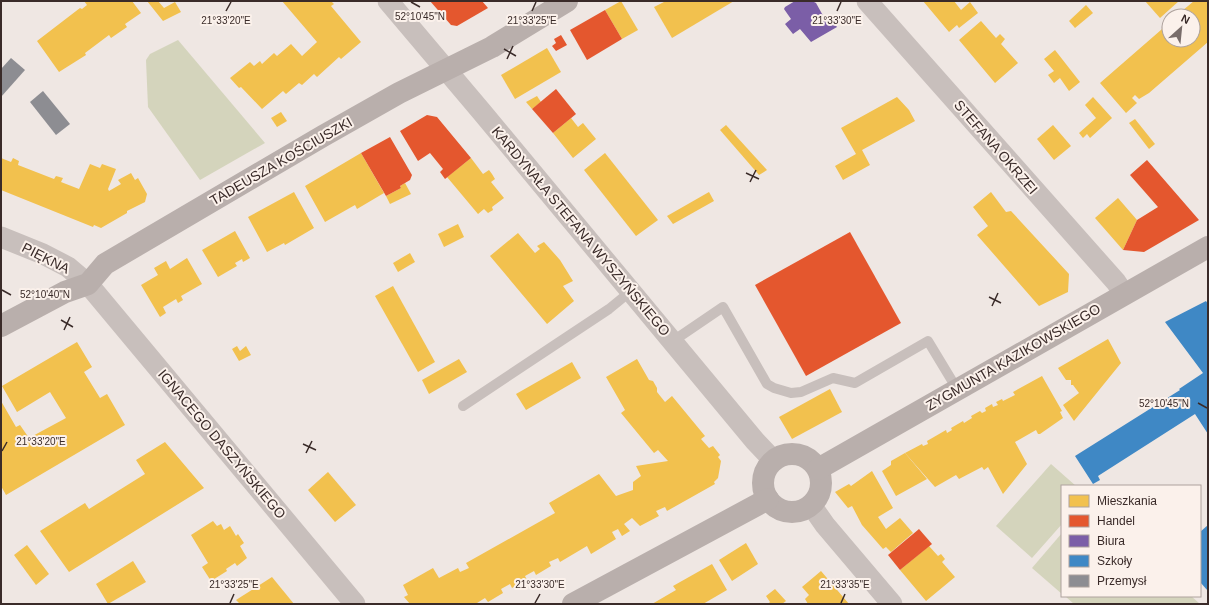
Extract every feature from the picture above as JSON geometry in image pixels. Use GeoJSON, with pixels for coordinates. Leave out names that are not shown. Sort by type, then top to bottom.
{"type":"FeatureCollection","features":[{"type":"Feature","properties":{"kind":"street","name":"KARDYNAŁA STEFANA WYSZYŃSKIEGO"},"geometry":{"type":"LineString","coordinates":[[388,1],[755,441],[774,461]]}},
{"type":"Feature","properties":{"kind":"street","name":"TADEUSZA KOŚCIUSZKI"},"geometry":{"type":"LineString","coordinates":[[88,284],[105,264],[123,253],[399,92],[492,47],[567,1]]}},
{"type":"Feature","properties":{"kind":"street","name":"STEFANA OKRZEI"},"geometry":{"type":"LineString","coordinates":[[867,1],[1116,282],[1124,294]]}},
{"type":"Feature","properties":{"kind":"street","name":"PIĘKNA"},"geometry":{"type":"LineString","coordinates":[[1,237],[68,266],[88,284]]}},
{"type":"Feature","properties":{"kind":"street","name":"ZYGMUNTA KAZIKOWSKIEGO"},"geometry":{"type":"LineString","coordinates":[[818,469],[1208,247]]}},
{"type":"Feature","properties":{"kind":"street"},"geometry":{"type":"LineString","coordinates":[[1,326],[65,292],[88,284]]}},
{"type":"Feature","properties":{"kind":"street","name":"IGNACEGO DASZYŃSKIEGO"},"geometry":{"type":"LineString","coordinates":[[88,284],[355,604]]}},
{"type":"Feature","properties":{"kind":"street"},"geometry":{"type":"LineString","coordinates":[[783,456],[800,456],[808,459],[818,469],[821,481],[820,490],[811,505],[803,511],[783,511],[774,507],[768,499],[763,482],[765,473],[774,461],[783,456]]}},
{"type":"Feature","properties":{"kind":"street"},"geometry":{"type":"LineString","coordinates":[[573,604],[768,499]]}},
{"type":"Feature","properties":{"kind":"street"},"geometry":{"type":"LineString","coordinates":[[811,505],[825,525],[892,604]]}},
{"type":"Feature","properties":{"kind":"lane"},"geometry":{"type":"LineString","coordinates":[[463,406],[609,309],[631,291]]}},
{"type":"Feature","properties":{"kind":"lane"},"geometry":{"type":"LineString","coordinates":[[673,341],[723,307],[768,384],[774,388],[791,393],[801,392],[833,378],[855,383],[928,341],[957,389]]}},
{"type":"Feature","properties":{"kind":"green space"},"geometry":{"type":"Polygon","coordinates":[[[178,40],[265,143],[200,180],[148,107],[146,60],[150,54],[178,40]]]}},
{"type":"Feature","properties":{"kind":"green space"},"geometry":{"type":"Polygon","coordinates":[[[1051,464],[1075,485],[1061,485],[1061,525],[1032,558],[996,526],[1051,464]]]}},
{"type":"Feature","properties":{"kind":"green space"},"geometry":{"type":"Polygon","coordinates":[[[1061,534],[1061,593],[1032,568],[1061,534]]]}},
{"type":"Feature","properties":{"kind":"green space"},"geometry":{"type":"Polygon","coordinates":[[[1066,597],[1192,597],[1200,604],[1074,604],[1066,597]]]}},
{"type":"Feature","properties":{"kind":"building: Mieszkania"},"geometry":{"type":"Polygon","coordinates":[[[84,1],[132,1],[141,13],[125,24],[127,27],[111,38],[109,35],[85,53],[86,55],[59,72],[37,41],[80,8],[82,9],[87,5],[84,1]]]}},
{"type":"Feature","properties":{"kind":"building: Mieszkania"},"geometry":{"type":"Polygon","coordinates":[[[147,1],[158,1],[164,8],[175,2],[181,12],[163,21],[147,1]]]}},
{"type":"Feature","properties":{"kind":"building: Mieszkania"},"geometry":{"type":"Polygon","coordinates":[[[282,1],[331,1],[334,4],[331,6],[361,42],[341,59],[339,57],[317,77],[314,74],[302,85],[299,83],[286,94],[283,91],[262,109],[230,78],[250,62],[254,66],[260,61],[262,64],[274,53],[277,56],[291,44],[302,56],[317,42],[282,1]]]}},
{"type":"Feature","properties":{"kind":"building: Mieszkania"},"geometry":{"type":"Polygon","coordinates":[[[621,1],[638,30],[622,39],[605,10],[621,1]]]}},
{"type":"Feature","properties":{"kind":"building: Mieszkania"},"geometry":{"type":"Polygon","coordinates":[[[666,1],[734,1],[672,38],[654,7],[666,1]]]}},
{"type":"Feature","properties":{"kind":"building: Mieszkania"},"geometry":{"type":"Polygon","coordinates":[[[923,1],[954,1],[961,10],[970,2],[978,13],[959,28],[957,25],[949,32],[923,1]]]}},
{"type":"Feature","properties":{"kind":"building: Mieszkania"},"geometry":{"type":"Polygon","coordinates":[[[1145,1],[1179,1],[1171,8],[1161,8],[1160,18],[1145,1]]]}},
{"type":"Feature","properties":{"kind":"building: Mieszkania"},"geometry":{"type":"Polygon","coordinates":[[[1194,1],[1208,1],[1208,42],[1149,93],[1139,99],[1135,95],[1132,98],[1137,103],[1126,113],[1100,83],[1161,30],[1161,48],[1201,48],[1201,8],[1186,8],[1194,1]]]}},
{"type":"Feature","properties":{"kind":"building: Mieszkania"},"geometry":{"type":"Polygon","coordinates":[[[1086,5],[1093,13],[1075,28],[1069,21],[1086,5]]]}},
{"type":"Feature","properties":{"kind":"building: Mieszkania"},"geometry":{"type":"Polygon","coordinates":[[[981,21],[996,38],[1000,34],[1005,39],[1001,44],[1018,63],[995,83],[959,40],[981,21]]]}},
{"type":"Feature","properties":{"kind":"building: Mieszkania"},"geometry":{"type":"Polygon","coordinates":[[[547,48],[561,72],[515,99],[501,75],[547,48]]]}},
{"type":"Feature","properties":{"kind":"building: Mieszkania"},"geometry":{"type":"Polygon","coordinates":[[[1055,50],[1080,82],[1069,91],[1060,78],[1054,83],[1048,75],[1054,71],[1044,59],[1055,50]]]}},
{"type":"Feature","properties":{"kind":"building: Mieszkania"},"geometry":{"type":"Polygon","coordinates":[[[537,96],[541,102],[532,109],[526,102],[537,96]]]}},
{"type":"Feature","properties":{"kind":"building: Mieszkania"},"geometry":{"type":"Polygon","coordinates":[[[897,97],[909,110],[915,121],[862,150],[870,165],[843,180],[835,166],[856,154],[841,128],[897,97]]]}},
{"type":"Feature","properties":{"kind":"building: Mieszkania"},"geometry":{"type":"Polygon","coordinates":[[[1093,97],[1112,118],[1090,138],[1087,134],[1083,138],[1079,133],[1096,118],[1085,105],[1093,97]]]}},
{"type":"Feature","properties":{"kind":"building: Mieszkania"},"geometry":{"type":"Polygon","coordinates":[[[281,112],[287,121],[277,127],[271,118],[281,112]]]}},
{"type":"Feature","properties":{"kind":"building: Mieszkania"},"geometry":{"type":"Polygon","coordinates":[[[571,118],[578,127],[583,123],[596,139],[573,158],[553,133],[571,118]]]}},
{"type":"Feature","properties":{"kind":"building: Mieszkania"},"geometry":{"type":"Polygon","coordinates":[[[1135,119],[1155,144],[1149,149],[1129,123],[1135,119]]]}},
{"type":"Feature","properties":{"kind":"building: Mieszkania"},"geometry":{"type":"Polygon","coordinates":[[[726,125],[767,170],[759,175],[720,130],[726,125]]]}},
{"type":"Feature","properties":{"kind":"building: Mieszkania"},"geometry":{"type":"Polygon","coordinates":[[[1053,125],[1071,146],[1054,160],[1037,139],[1053,125]]]}},
{"type":"Feature","properties":{"kind":"building: Mieszkania"},"geometry":{"type":"Polygon","coordinates":[[[361,153],[384,193],[357,209],[355,205],[325,222],[305,186],[361,153]]]}},
{"type":"Feature","properties":{"kind":"building: Mieszkania"},"geometry":{"type":"Polygon","coordinates":[[[605,153],[658,220],[636,236],[584,170],[605,153]]]}},
{"type":"Feature","properties":{"kind":"building: Mieszkania"},"geometry":{"type":"Polygon","coordinates":[[[1,158],[11,162],[13,158],[19,161],[18,165],[54,179],[56,176],[63,178],[61,182],[79,189],[90,164],[100,168],[102,164],[116,169],[108,189],[109,191],[121,184],[118,180],[131,173],[135,180],[138,178],[147,194],[145,202],[127,211],[127,213],[101,228],[94,225],[93,227],[1,190],[1,158]]]}},
{"type":"Feature","properties":{"kind":"building: Mieszkania"},"geometry":{"type":"Polygon","coordinates":[[[471,158],[483,174],[489,170],[495,179],[491,182],[504,198],[492,207],[493,210],[488,213],[484,209],[478,214],[447,177],[471,158]]]}},
{"type":"Feature","properties":{"kind":"building: Mieszkania"},"geometry":{"type":"Polygon","coordinates":[[[405,183],[411,194],[390,204],[386,196],[401,188],[400,186],[405,183]]]}},
{"type":"Feature","properties":{"kind":"building: Mieszkania"},"geometry":{"type":"Polygon","coordinates":[[[294,192],[314,228],[285,245],[284,243],[267,252],[248,217],[294,192]]]}},
{"type":"Feature","properties":{"kind":"building: Mieszkania"},"geometry":{"type":"Polygon","coordinates":[[[709,192],[714,201],[673,224],[667,216],[709,192]]]}},
{"type":"Feature","properties":{"kind":"building: Mieszkania"},"geometry":{"type":"Polygon","coordinates":[[[991,192],[1006,212],[1011,211],[1069,274],[1068,292],[1039,306],[977,235],[988,226],[973,207],[991,192]]]}},
{"type":"Feature","properties":{"kind":"building: Mieszkania"},"geometry":{"type":"Polygon","coordinates":[[[1118,198],[1137,220],[1123,250],[1095,218],[1118,198]]]}},
{"type":"Feature","properties":{"kind":"building: Mieszkania"},"geometry":{"type":"Polygon","coordinates":[[[458,224],[464,237],[444,247],[438,234],[458,224]]]}},
{"type":"Feature","properties":{"kind":"building: Mieszkania"},"geometry":{"type":"Polygon","coordinates":[[[235,231],[250,258],[243,262],[242,259],[235,263],[237,266],[218,277],[202,250],[235,231]]]}},
{"type":"Feature","properties":{"kind":"building: Mieszkania"},"geometry":{"type":"Polygon","coordinates":[[[518,233],[535,253],[540,249],[537,246],[544,242],[560,260],[573,281],[563,286],[574,301],[547,324],[490,256],[518,233]]]}},
{"type":"Feature","properties":{"kind":"building: Mieszkania"},"geometry":{"type":"Polygon","coordinates":[[[410,253],[415,262],[398,272],[393,263],[410,253]]]}},
{"type":"Feature","properties":{"kind":"building: Mieszkania"},"geometry":{"type":"Polygon","coordinates":[[[187,258],[202,284],[181,296],[183,300],[178,303],[176,299],[163,307],[166,313],[160,317],[141,285],[158,275],[154,268],[166,261],[170,269],[187,258]]]}},
{"type":"Feature","properties":{"kind":"building: Mieszkania"},"geometry":{"type":"Polygon","coordinates":[[[393,286],[435,362],[418,372],[375,296],[393,286]]]}},
{"type":"Feature","properties":{"kind":"building: Mieszkania"},"geometry":{"type":"Polygon","coordinates":[[[1108,339],[1121,363],[1074,421],[1063,405],[1079,393],[1073,385],[1071,385],[1071,380],[1066,380],[1058,368],[1108,339]]]}},
{"type":"Feature","properties":{"kind":"building: Mieszkania"},"geometry":{"type":"Polygon","coordinates":[[[77,342],[92,367],[84,372],[100,398],[107,394],[125,425],[6,495],[1,486],[1,401],[16,427],[20,425],[29,438],[66,418],[50,392],[17,412],[2,386],[77,342]]]}},
{"type":"Feature","properties":{"kind":"building: Mieszkania"},"geometry":{"type":"Polygon","coordinates":[[[237,346],[240,351],[246,346],[251,355],[239,361],[232,349],[237,346]]]}},
{"type":"Feature","properties":{"kind":"building: Mieszkania"},"geometry":{"type":"Polygon","coordinates":[[[459,359],[467,372],[429,394],[422,380],[459,359]]]}},
{"type":"Feature","properties":{"kind":"building: Mieszkania"},"geometry":{"type":"Polygon","coordinates":[[[637,359],[649,380],[653,381],[657,388],[657,392],[665,402],[672,396],[705,436],[701,439],[709,448],[713,446],[720,455],[718,457],[721,461],[718,478],[714,482],[715,484],[667,511],[665,507],[656,511],[659,516],[640,526],[632,518],[624,524],[630,531],[622,536],[618,529],[612,532],[616,539],[591,554],[587,546],[560,562],[558,558],[549,562],[551,566],[536,575],[534,571],[525,576],[527,580],[512,588],[510,584],[501,589],[503,593],[488,602],[485,598],[477,603],[478,604],[410,604],[404,597],[408,595],[403,585],[433,568],[439,578],[458,568],[460,572],[469,568],[466,563],[555,513],[549,503],[599,474],[616,496],[633,490],[633,482],[641,476],[636,466],[668,461],[658,450],[654,453],[621,413],[625,410],[606,377],[637,359]]]}},
{"type":"Feature","properties":{"kind":"building: Mieszkania"},"geometry":{"type":"Polygon","coordinates":[[[572,362],[581,378],[526,410],[516,394],[572,362]]]}},
{"type":"Feature","properties":{"kind":"building: Mieszkania"},"geometry":{"type":"Polygon","coordinates":[[[1042,376],[1062,411],[1060,412],[1063,418],[1040,434],[1038,434],[1036,430],[1015,442],[1027,464],[1003,494],[988,467],[984,470],[982,467],[959,479],[956,475],[935,487],[905,453],[922,444],[923,446],[928,444],[927,441],[946,430],[947,433],[952,430],[951,428],[963,421],[964,423],[972,418],[971,416],[980,411],[982,413],[986,411],[985,408],[992,404],[993,407],[998,405],[996,402],[1002,399],[1003,401],[1015,395],[1013,392],[1042,376]]]}},
{"type":"Feature","properties":{"kind":"building: Mieszkania"},"geometry":{"type":"Polygon","coordinates":[[[830,389],[842,412],[792,439],[779,417],[830,389]]]}},
{"type":"Feature","properties":{"kind":"building: Mieszkania"},"geometry":{"type":"Polygon","coordinates":[[[165,442],[204,488],[69,572],[40,531],[85,503],[89,509],[145,474],[136,460],[165,442]]]}},
{"type":"Feature","properties":{"kind":"building: Mieszkania"},"geometry":{"type":"Polygon","coordinates":[[[905,453],[927,479],[896,496],[882,471],[891,465],[891,461],[905,453]]]}},
{"type":"Feature","properties":{"kind":"building: Mieszkania"},"geometry":{"type":"Polygon","coordinates":[[[872,471],[893,508],[878,517],[886,529],[900,518],[913,533],[891,552],[886,547],[883,549],[862,525],[852,506],[848,508],[835,492],[849,484],[851,486],[872,471]]]}},
{"type":"Feature","properties":{"kind":"building: Mieszkania"},"geometry":{"type":"Polygon","coordinates":[[[328,472],[356,505],[335,522],[308,490],[328,472]]]}},
{"type":"Feature","properties":{"kind":"building: Mieszkania"},"geometry":{"type":"Polygon","coordinates":[[[213,521],[217,526],[221,524],[224,530],[230,526],[236,536],[238,534],[244,543],[240,546],[247,558],[237,566],[235,563],[226,569],[227,571],[211,581],[202,567],[208,563],[191,535],[213,521]]]}},
{"type":"Feature","properties":{"kind":"building: Mieszkania"},"geometry":{"type":"Polygon","coordinates":[[[746,543],[758,564],[732,581],[719,560],[746,543]]]}},
{"type":"Feature","properties":{"kind":"building: Mieszkania"},"geometry":{"type":"Polygon","coordinates":[[[27,545],[49,574],[36,585],[14,555],[27,545]]]}},
{"type":"Feature","properties":{"kind":"building: Mieszkania"},"geometry":{"type":"Polygon","coordinates":[[[929,546],[938,556],[941,554],[945,559],[942,562],[955,577],[926,601],[900,570],[929,546]]]}},
{"type":"Feature","properties":{"kind":"building: Mieszkania"},"geometry":{"type":"Polygon","coordinates":[[[133,561],[146,582],[108,604],[96,584],[133,561]]]}},
{"type":"Feature","properties":{"kind":"building: Mieszkania"},"geometry":{"type":"Polygon","coordinates":[[[712,564],[727,590],[703,604],[652,604],[676,590],[673,586],[712,564]]]}},
{"type":"Feature","properties":{"kind":"building: Mieszkania"},"geometry":{"type":"Polygon","coordinates":[[[821,571],[849,604],[808,604],[805,599],[809,595],[802,587],[821,571]]]}},
{"type":"Feature","properties":{"kind":"building: Mieszkania"},"geometry":{"type":"Polygon","coordinates":[[[272,577],[294,604],[240,604],[236,600],[272,577]]]}},
{"type":"Feature","properties":{"kind":"building: Mieszkania"},"geometry":{"type":"Polygon","coordinates":[[[775,589],[786,601],[782,604],[768,604],[770,602],[766,596],[775,589]]]}},
{"type":"Feature","properties":{"kind":"building: Handel"},"geometry":{"type":"Polygon","coordinates":[[[430,1],[482,1],[488,8],[457,26],[451,25],[430,1]]]}},
{"type":"Feature","properties":{"kind":"building: Handel"},"geometry":{"type":"Polygon","coordinates":[[[605,10],[622,39],[587,60],[570,30],[605,10]]]}},
{"type":"Feature","properties":{"kind":"building: Handel"},"geometry":{"type":"Polygon","coordinates":[[[561,35],[567,45],[556,51],[552,46],[556,43],[554,39],[561,35]]]}},
{"type":"Feature","properties":{"kind":"building: Handel"},"geometry":{"type":"Polygon","coordinates":[[[556,89],[576,114],[553,133],[532,109],[556,89]]]}},
{"type":"Feature","properties":{"kind":"building: Handel"},"geometry":{"type":"Polygon","coordinates":[[[427,115],[437,117],[471,158],[445,179],[440,172],[443,169],[430,153],[418,161],[400,131],[427,115]]]}},
{"type":"Feature","properties":{"kind":"building: Handel"},"geometry":{"type":"Polygon","coordinates":[[[390,137],[412,175],[410,180],[400,186],[401,188],[386,196],[361,153],[390,137]]]}},
{"type":"Feature","properties":{"kind":"building: Handel"},"geometry":{"type":"Polygon","coordinates":[[[1147,160],[1199,220],[1144,252],[1123,250],[1137,220],[1158,207],[1130,175],[1147,160]]]}},
{"type":"Feature","properties":{"kind":"building: Handel"},"geometry":{"type":"Polygon","coordinates":[[[850,232],[901,323],[806,376],[755,285],[850,232]]]}},
{"type":"Feature","properties":{"kind":"building: Handel"},"geometry":{"type":"Polygon","coordinates":[[[919,529],[932,544],[900,570],[888,555],[919,529]]]}},
{"type":"Feature","properties":{"kind":"building: Biura"},"geometry":{"type":"Polygon","coordinates":[[[795,1],[812,1],[816,3],[826,21],[831,19],[837,27],[811,42],[800,29],[793,34],[785,24],[791,19],[784,9],[795,1]]]}},
{"type":"Feature","properties":{"kind":"building: Szkoły"},"geometry":{"type":"Polygon","coordinates":[[[1206,301],[1208,304],[1208,434],[1195,414],[1098,476],[1100,480],[1093,484],[1075,456],[1180,390],[1179,389],[1203,373],[1165,322],[1206,301]]]}},
{"type":"Feature","properties":{"kind":"building: Szkoły"},"geometry":{"type":"Polygon","coordinates":[[[1208,525],[1208,591],[1201,583],[1201,531],[1208,525]]]}},
{"type":"Feature","properties":{"kind":"building: Przemysł"},"geometry":{"type":"Polygon","coordinates":[[[11,58],[25,70],[1,97],[1,69],[11,58]]]}},
{"type":"Feature","properties":{"kind":"building: Przemysł"},"geometry":{"type":"Polygon","coordinates":[[[43,91],[70,124],[56,135],[30,102],[43,91]]]}}]}
